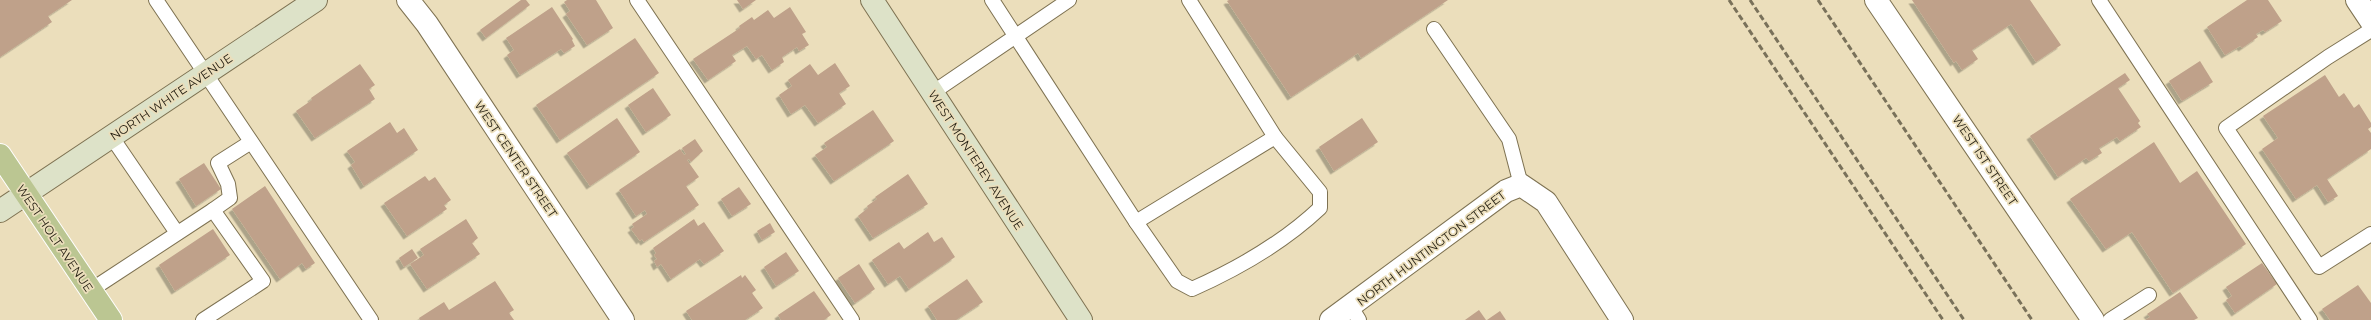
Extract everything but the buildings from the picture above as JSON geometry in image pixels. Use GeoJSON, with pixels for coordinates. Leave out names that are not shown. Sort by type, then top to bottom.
{"type":"FeatureCollection","features":[{"type":"Feature","properties":{"kind":"main road","name":"WEST HOLT AVENUE"},"geometry":{"type":"LineString","coordinates":[[0,155],[111,320]]}},
{"type":"Feature","properties":{"kind":"street","name":"NORTH WHITE AVENUE"},"geometry":{"type":"LineString","coordinates":[[0,211],[316,0]]}},
{"type":"Feature","properties":{"kind":"street","name":"WEST CENTER STREET"},"geometry":{"type":"LineString","coordinates":[[408,0],[427,24],[623,320]]}},
{"type":"Feature","properties":{"kind":"street","name":"WEST MONTEREY AVENUE"},"geometry":{"type":"LineString","coordinates":[[872,0],[1081,320]]}},
{"type":"Feature","properties":{"kind":"street","name":"WEST 1ST STREET"},"geometry":{"type":"LineString","coordinates":[[1876,0],[2093,320]]}},
{"type":"Feature","properties":{"kind":"street"},"geometry":{"type":"LineString","coordinates":[[2357,0],[2371,21]]}},
{"type":"Feature","properties":{"kind":"street"},"geometry":{"type":"LineString","coordinates":[[1527,188],[1546,202],[1622,320]]}},
{"type":"Feature","properties":{"kind":"street","name":"NORTH HUNTINGTON STREET"},"geometry":{"type":"LineString","coordinates":[[1331,320],[1355,314],[1506,191],[1527,188]]}},
{"type":"Feature","properties":{"kind":"lane"},"geometry":{"type":"LineString","coordinates":[[156,0],[371,320]]}},
{"type":"Feature","properties":{"kind":"lane"},"geometry":{"type":"LineString","coordinates":[[637,0],[852,320]]}},
{"type":"Feature","properties":{"kind":"lane"},"geometry":{"type":"LineString","coordinates":[[992,0],[1136,222],[1177,281],[1192,289],[1228,274],[1305,222],[1320,208],[1320,192],[1275,137],[1189,0]]}},
{"type":"Feature","properties":{"kind":"lane"},"geometry":{"type":"LineString","coordinates":[[932,93],[1069,0]]}},
{"type":"Feature","properties":{"kind":"lane"},"geometry":{"type":"LineString","coordinates":[[2099,0],[2310,320]]}},
{"type":"Feature","properties":{"kind":"lane"},"geometry":{"type":"LineString","coordinates":[[1434,29],[1509,139],[1527,188]]}},
{"type":"Feature","properties":{"kind":"lane"},"geometry":{"type":"LineString","coordinates":[[2371,30],[2328,57],[2226,128],[2319,267],[2371,234]]}},
{"type":"Feature","properties":{"kind":"lane"},"geometry":{"type":"LineString","coordinates":[[111,136],[177,233]]}},
{"type":"Feature","properties":{"kind":"lane"},"geometry":{"type":"LineString","coordinates":[[1136,222],[1275,137]]}},
{"type":"Feature","properties":{"kind":"lane"},"geometry":{"type":"LineString","coordinates":[[91,290],[230,198],[228,184],[218,163],[251,142]]}},
{"type":"Feature","properties":{"kind":"lane"},"geometry":{"type":"LineString","coordinates":[[203,320],[263,281],[213,210]]}},
{"type":"Feature","properties":{"kind":"lane"},"geometry":{"type":"LineString","coordinates":[[2110,320],[2148,295]]}},
{"type":"Feature","properties":{"kind":"railway"},"geometry":{"type":"LineString","coordinates":[[1729,0],[1943,320]]}},
{"type":"Feature","properties":{"kind":"railway"},"geometry":{"type":"LineString","coordinates":[[1750,0],[1964,320]]}},
{"type":"Feature","properties":{"kind":"railway"},"geometry":{"type":"LineString","coordinates":[[1818,0],[2032,320]]}}]}
